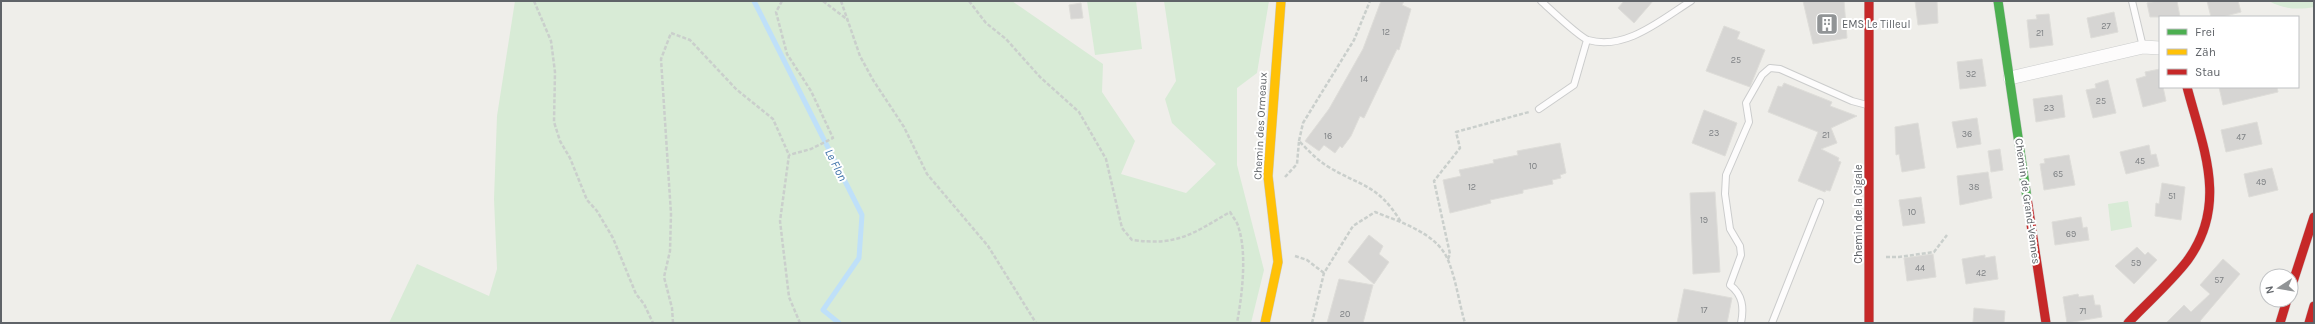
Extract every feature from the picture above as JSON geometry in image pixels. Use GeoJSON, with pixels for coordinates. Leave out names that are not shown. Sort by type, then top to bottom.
{"type":"FeatureCollection","features":[{"type":"Feature","properties":{"kind":"main road","name":"Chemin des Ormeaux"},"geometry":{"type":"LineString","coordinates":[[1265,323],[1278,262],[1268,176],[1281,1]]}},
{"type":"Feature","properties":{"kind":"main road","name":"Chemin de la Cigale"},"geometry":{"type":"LineString","coordinates":[[1869,1],[1870,323]]}},
{"type":"Feature","properties":{"kind":"main road","name":"Chemin de Grand-Vennes"},"geometry":{"type":"LineString","coordinates":[[1998,1],[2046,323]]}},
{"type":"Feature","properties":{"kind":"main road"},"geometry":{"type":"LineString","coordinates":[[2128,323],[2186,262],[2201,239],[2211,200],[2208,166],[2187,88]]}},
{"type":"Feature","properties":{"kind":"main road"},"geometry":{"type":"LineString","coordinates":[[2297,268],[2314,217]]}},
{"type":"Feature","properties":{"kind":"main road"},"geometry":{"type":"LineString","coordinates":[[2309,323],[2314,306]]}},
{"type":"Feature","properties":{"kind":"main road"},"geometry":{"type":"LineString","coordinates":[[2280,323],[2285,308]]}},
{"type":"Feature","properties":{"kind":"street"},"geometry":{"type":"LineString","coordinates":[[2010,78],[2143,47],[2159,48]]}},
{"type":"Feature","properties":{"kind":"lane"},"geometry":{"type":"LineString","coordinates":[[1541,1],[1587,40],[1611,42],[1634,36],[1691,1]]}},
{"type":"Feature","properties":{"kind":"lane"},"geometry":{"type":"LineString","coordinates":[[2132,1],[2143,47]]}},
{"type":"Feature","properties":{"kind":"lane"},"geometry":{"type":"LineString","coordinates":[[1539,109],[1574,85],[1587,40]]}},
{"type":"Feature","properties":{"kind":"lane"},"geometry":{"type":"LineString","coordinates":[[1741,323],[1744,308],[1736,290],[1730,285],[1741,255],[1740,246],[1730,229],[1725,194],[1726,174],[1748,122],[1746,103],[1762,75],[1770,68],[1780,69],[1852,101],[1870,106]]}},
{"type":"Feature","properties":{"kind":"lane"},"geometry":{"type":"LineString","coordinates":[[1772,323],[1820,202]]}},
{"type":"Feature","properties":{"kind":"path"},"geometry":{"type":"LineString","coordinates":[[534,1],[551,41],[555,72],[554,122],[560,141],[570,158],[588,200],[597,211],[613,238],[636,294],[644,304],[653,323]]}},
{"type":"Feature","properties":{"kind":"path"},"geometry":{"type":"LineString","coordinates":[[782,1],[776,12],[787,54],[811,91],[833,138],[811,149],[789,155]]}},
{"type":"Feature","properties":{"kind":"path"},"geometry":{"type":"LineString","coordinates":[[823,1],[848,21]]}},
{"type":"Feature","properties":{"kind":"path"},"geometry":{"type":"LineString","coordinates":[[841,1],[860,56],[873,80],[904,127],[927,174],[988,246],[1036,323]]}},
{"type":"Feature","properties":{"kind":"path"},"geometry":{"type":"LineString","coordinates":[[970,1],[986,23],[1006,39],[1040,77],[1079,112],[1106,159],[1122,228],[1132,240],[1156,243],[1180,239],[1230,212],[1239,229],[1243,262],[1242,296],[1237,323]]}},
{"type":"Feature","properties":{"kind":"path"},"geometry":{"type":"LineString","coordinates":[[1283,178],[1288,176],[1297,164],[1299,141],[1303,123],[1354,40],[1370,1]]}},
{"type":"Feature","properties":{"kind":"path"},"geometry":{"type":"LineString","coordinates":[[673,323],[672,308],[664,277],[670,251],[671,214],[661,59],[671,33],[690,40],[736,89],[772,119],[789,155],[780,221],[789,297],[800,323]]}},
{"type":"Feature","properties":{"kind":"path"},"geometry":{"type":"LineString","coordinates":[[1448,260],[1450,254],[1434,181],[1460,148],[1456,132],[1539,109]]}},
{"type":"Feature","properties":{"kind":"path"},"geometry":{"type":"LineString","coordinates":[[1299,141],[1327,166],[1370,187],[1390,204],[1401,222]]}},
{"type":"Feature","properties":{"kind":"path"},"geometry":{"type":"LineString","coordinates":[[1312,323],[1324,272],[1354,226],[1375,212],[1401,222],[1439,246],[1448,260],[1465,323]]}},
{"type":"Feature","properties":{"kind":"path"},"geometry":{"type":"LineString","coordinates":[[1881,256],[1899,257],[1934,252],[1947,235]]}},
{"type":"Feature","properties":{"kind":"path"},"geometry":{"type":"LineString","coordinates":[[1293,256],[1307,260],[1324,272]]}},
{"type":"Feature","properties":{"kind":"green space"},"geometry":{"type":"Polygon","coordinates":[[[515,1],[1012,1],[1103,64],[1102,92],[1135,141],[1121,174],[1186,193],[1216,164],[1172,123],[1165,99],[1176,81],[1164,1],[1269,1],[1257,73],[1237,88],[1237,165],[1264,270],[1251,323],[389,323],[417,264],[489,296],[497,269],[494,199],[497,116],[515,1]]]}},
{"type":"Feature","properties":{"kind":"green space"},"geometry":{"type":"Polygon","coordinates":[[[1087,1],[1136,1],[1142,49],[1095,55],[1087,1]]]}},
{"type":"Feature","properties":{"kind":"green space"},"geometry":{"type":"Polygon","coordinates":[[[2269,1],[2314,1],[2314,7],[2291,8],[2280,6],[2269,1]]]}},
{"type":"Feature","properties":{"kind":"green space"},"geometry":{"type":"Polygon","coordinates":[[[2128,201],[2132,227],[2111,231],[2108,204],[2128,201]]]}},
{"type":"Feature","properties":{"kind":"building"},"geometry":{"type":"Polygon","coordinates":[[[1381,1],[1404,1],[1402,5],[1411,9],[1399,50],[1397,49],[1364,118],[1360,116],[1351,136],[1342,148],[1340,146],[1335,153],[1324,145],[1319,151],[1305,141],[1329,109],[1363,49],[1381,1]]]}},
{"type":"Feature","properties":{"kind":"building"},"geometry":{"type":"Polygon","coordinates":[[[1624,1],[1653,1],[1634,23],[1618,8],[1624,1]]]}},
{"type":"Feature","properties":{"kind":"building","name":"EMS Le Tilleul"},"geometry":{"type":"Polygon","coordinates":[[[1803,1],[1844,1],[1847,38],[1813,44],[1803,1]]]}},
{"type":"Feature","properties":{"kind":"building"},"geometry":{"type":"Polygon","coordinates":[[[1915,1],[1937,1],[1938,23],[1918,25],[1915,1]]]}},
{"type":"Feature","properties":{"kind":"building"},"geometry":{"type":"Polygon","coordinates":[[[2157,1],[2177,1],[2180,16],[2150,17],[2147,3],[2157,1]]]}},
{"type":"Feature","properties":{"kind":"building"},"geometry":{"type":"Polygon","coordinates":[[[2207,1],[2238,1],[2241,12],[2226,16],[2211,16],[2207,1]]]}},
{"type":"Feature","properties":{"kind":"building"},"geometry":{"type":"Polygon","coordinates":[[[1081,3],[1083,18],[1071,19],[1069,5],[1081,3]]]}},
{"type":"Feature","properties":{"kind":"building"},"geometry":{"type":"Polygon","coordinates":[[[2114,12],[2118,32],[2091,38],[2087,18],[2114,12]]]}},
{"type":"Feature","properties":{"kind":"building"},"geometry":{"type":"Polygon","coordinates":[[[2049,14],[2053,45],[2030,48],[2027,20],[2037,19],[2036,15],[2049,14]]]}},
{"type":"Feature","properties":{"kind":"building"},"geometry":{"type":"Polygon","coordinates":[[[1724,26],[1740,32],[1737,39],[1765,50],[1750,87],[1706,71],[1724,26]]]}},
{"type":"Feature","properties":{"kind":"building"},"geometry":{"type":"Polygon","coordinates":[[[1982,59],[1986,86],[1960,89],[1957,62],[1982,59]]]}},
{"type":"Feature","properties":{"kind":"building"},"geometry":{"type":"Polygon","coordinates":[[[2159,69],[2159,88],[2163,88],[2166,101],[2143,107],[2136,79],[2146,76],[2145,72],[2159,69]]]}},
{"type":"Feature","properties":{"kind":"building"},"geometry":{"type":"Polygon","coordinates":[[[2108,80],[2116,113],[2093,118],[2086,90],[2096,88],[2095,84],[2108,80]]]}},
{"type":"Feature","properties":{"kind":"building"},"geometry":{"type":"Polygon","coordinates":[[[1784,83],[1832,102],[1830,106],[1857,116],[1831,128],[1837,143],[1821,149],[1839,158],[1838,161],[1841,162],[1830,191],[1826,190],[1825,192],[1798,181],[1818,132],[1768,112],[1778,86],[1782,87],[1784,83]]]}},
{"type":"Feature","properties":{"kind":"building"},"geometry":{"type":"Polygon","coordinates":[[[2219,88],[2277,88],[2278,92],[2223,105],[2219,88]]]}},
{"type":"Feature","properties":{"kind":"building"},"geometry":{"type":"Polygon","coordinates":[[[2062,95],[2065,117],[2036,122],[2033,99],[2062,95]]]}},
{"type":"Feature","properties":{"kind":"building"},"geometry":{"type":"Polygon","coordinates":[[[1704,110],[1737,123],[1725,156],[1692,143],[1704,110]]]}},
{"type":"Feature","properties":{"kind":"building"},"geometry":{"type":"Polygon","coordinates":[[[1977,118],[1981,144],[1957,148],[1952,122],[1977,118]]]}},
{"type":"Feature","properties":{"kind":"building"},"geometry":{"type":"Polygon","coordinates":[[[2257,122],[2262,144],[2226,152],[2221,130],[2257,122]]]}},
{"type":"Feature","properties":{"kind":"building"},"geometry":{"type":"Polygon","coordinates":[[[1918,123],[1925,168],[1902,172],[1899,154],[1896,155],[1895,127],[1918,123]]]}},
{"type":"Feature","properties":{"kind":"building"},"geometry":{"type":"Polygon","coordinates":[[[1560,143],[1566,173],[1560,175],[1561,178],[1552,180],[1553,184],[1523,190],[1523,193],[1490,200],[1491,203],[1450,213],[1443,180],[1461,176],[1459,170],[1494,163],[1493,160],[1518,155],[1517,151],[1560,143]]]}},
{"type":"Feature","properties":{"kind":"building"},"geometry":{"type":"Polygon","coordinates":[[[2149,145],[2151,155],[2156,154],[2159,166],[2126,174],[2120,152],[2149,145]]]}},
{"type":"Feature","properties":{"kind":"building"},"geometry":{"type":"Polygon","coordinates":[[[2000,149],[2003,170],[1991,172],[1988,151],[2000,149]]]}},
{"type":"Feature","properties":{"kind":"building"},"geometry":{"type":"Polygon","coordinates":[[[2069,155],[2075,185],[2044,190],[2040,164],[2045,163],[2044,159],[2069,155]]]}},
{"type":"Feature","properties":{"kind":"building"},"geometry":{"type":"Polygon","coordinates":[[[2272,168],[2278,190],[2249,197],[2244,174],[2272,168]]]}},
{"type":"Feature","properties":{"kind":"building"},"geometry":{"type":"Polygon","coordinates":[[[1988,172],[1992,198],[1960,205],[1957,176],[1988,172]]]}},
{"type":"Feature","properties":{"kind":"building"},"geometry":{"type":"Polygon","coordinates":[[[2162,183],[2185,187],[2181,220],[2155,216],[2156,203],[2159,204],[2162,183]]]}},
{"type":"Feature","properties":{"kind":"building"},"geometry":{"type":"Polygon","coordinates":[[[1715,192],[1720,272],[1693,274],[1690,193],[1715,192]]]}},
{"type":"Feature","properties":{"kind":"building"},"geometry":{"type":"Polygon","coordinates":[[[1921,197],[1925,223],[1903,226],[1899,200],[1921,197]]]}},
{"type":"Feature","properties":{"kind":"building"},"geometry":{"type":"Polygon","coordinates":[[[2081,217],[2083,228],[2087,227],[2089,240],[2055,245],[2052,222],[2081,217]]]}},
{"type":"Feature","properties":{"kind":"building"},"geometry":{"type":"Polygon","coordinates":[[[1369,235],[1383,246],[1379,254],[1389,262],[1374,284],[1348,262],[1369,235]]]}},
{"type":"Feature","properties":{"kind":"building"},"geometry":{"type":"Polygon","coordinates":[[[2137,247],[2145,255],[2148,252],[2157,260],[2134,284],[2115,266],[2137,247]]]}},
{"type":"Feature","properties":{"kind":"building"},"geometry":{"type":"Polygon","coordinates":[[[1933,254],[1936,277],[1907,281],[1904,258],[1933,254]]]}},
{"type":"Feature","properties":{"kind":"building"},"geometry":{"type":"Polygon","coordinates":[[[1985,255],[1985,258],[1995,256],[1998,279],[1966,284],[1962,259],[1985,255]]]}},
{"type":"Feature","properties":{"kind":"building"},"geometry":{"type":"Polygon","coordinates":[[[2223,259],[2240,274],[2200,321],[2202,323],[2166,323],[2184,305],[2191,312],[2210,294],[2200,285],[2223,259]]]}},
{"type":"Feature","properties":{"kind":"building"},"geometry":{"type":"Polygon","coordinates":[[[1339,279],[1373,285],[1363,323],[1327,323],[1339,279]]]}},
{"type":"Feature","properties":{"kind":"building"},"geometry":{"type":"Polygon","coordinates":[[[1684,289],[1732,298],[1727,323],[1677,323],[1684,289]]]}},
{"type":"Feature","properties":{"kind":"building"},"geometry":{"type":"Polygon","coordinates":[[[2078,294],[2079,297],[2093,295],[2095,305],[2100,305],[2102,317],[2067,323],[2063,297],[2078,294]]]}},
{"type":"Feature","properties":{"kind":"building"},"geometry":{"type":"Polygon","coordinates":[[[1974,308],[2005,311],[2004,323],[1973,322],[1974,308]]]}},
{"type":"Feature","properties":{"kind":"waterway","name":"Le Flon"},"geometry":{"type":"LineString","coordinates":[[754,1],[862,215],[859,258],[823,310],[839,323]]}},
{"type":"Feature","properties":{"kind":"traffic: fast"},"geometry":{"type":"LineString","coordinates":[[1998,1],[2027,198]]}},
{"type":"Feature","properties":{"kind":"traffic: slow"},"geometry":{"type":"LineString","coordinates":[[1265,323],[1278,262],[1268,176],[1281,1]]}},
{"type":"Feature","properties":{"kind":"traffic: jam"},"geometry":{"type":"LineString","coordinates":[[1869,1],[1869,323]]}},
{"type":"Feature","properties":{"kind":"traffic: jam"},"geometry":{"type":"LineString","coordinates":[[2128,323],[2166,285],[2187,261],[2200,240],[2207,218],[2210,197],[2209,176],[2200,132],[2187,88]]}},
{"type":"Feature","properties":{"kind":"traffic: jam"},"geometry":{"type":"LineString","coordinates":[[2027,198],[2046,323]]}},
{"type":"Feature","properties":{"kind":"traffic: jam"},"geometry":{"type":"LineString","coordinates":[[2297,268],[2314,217]]}},
{"type":"Feature","properties":{"kind":"traffic: jam"},"geometry":{"type":"LineString","coordinates":[[2309,323],[2314,306]]}},
{"type":"Feature","properties":{"kind":"traffic: jam"},"geometry":{"type":"LineString","coordinates":[[2280,323],[2285,308]]}},
{"type":"Feature","properties":{"kind":"place","name":"EMS Le Tilleul"},"geometry":{"type":"Point","coordinates":[1827,24]}}]}
